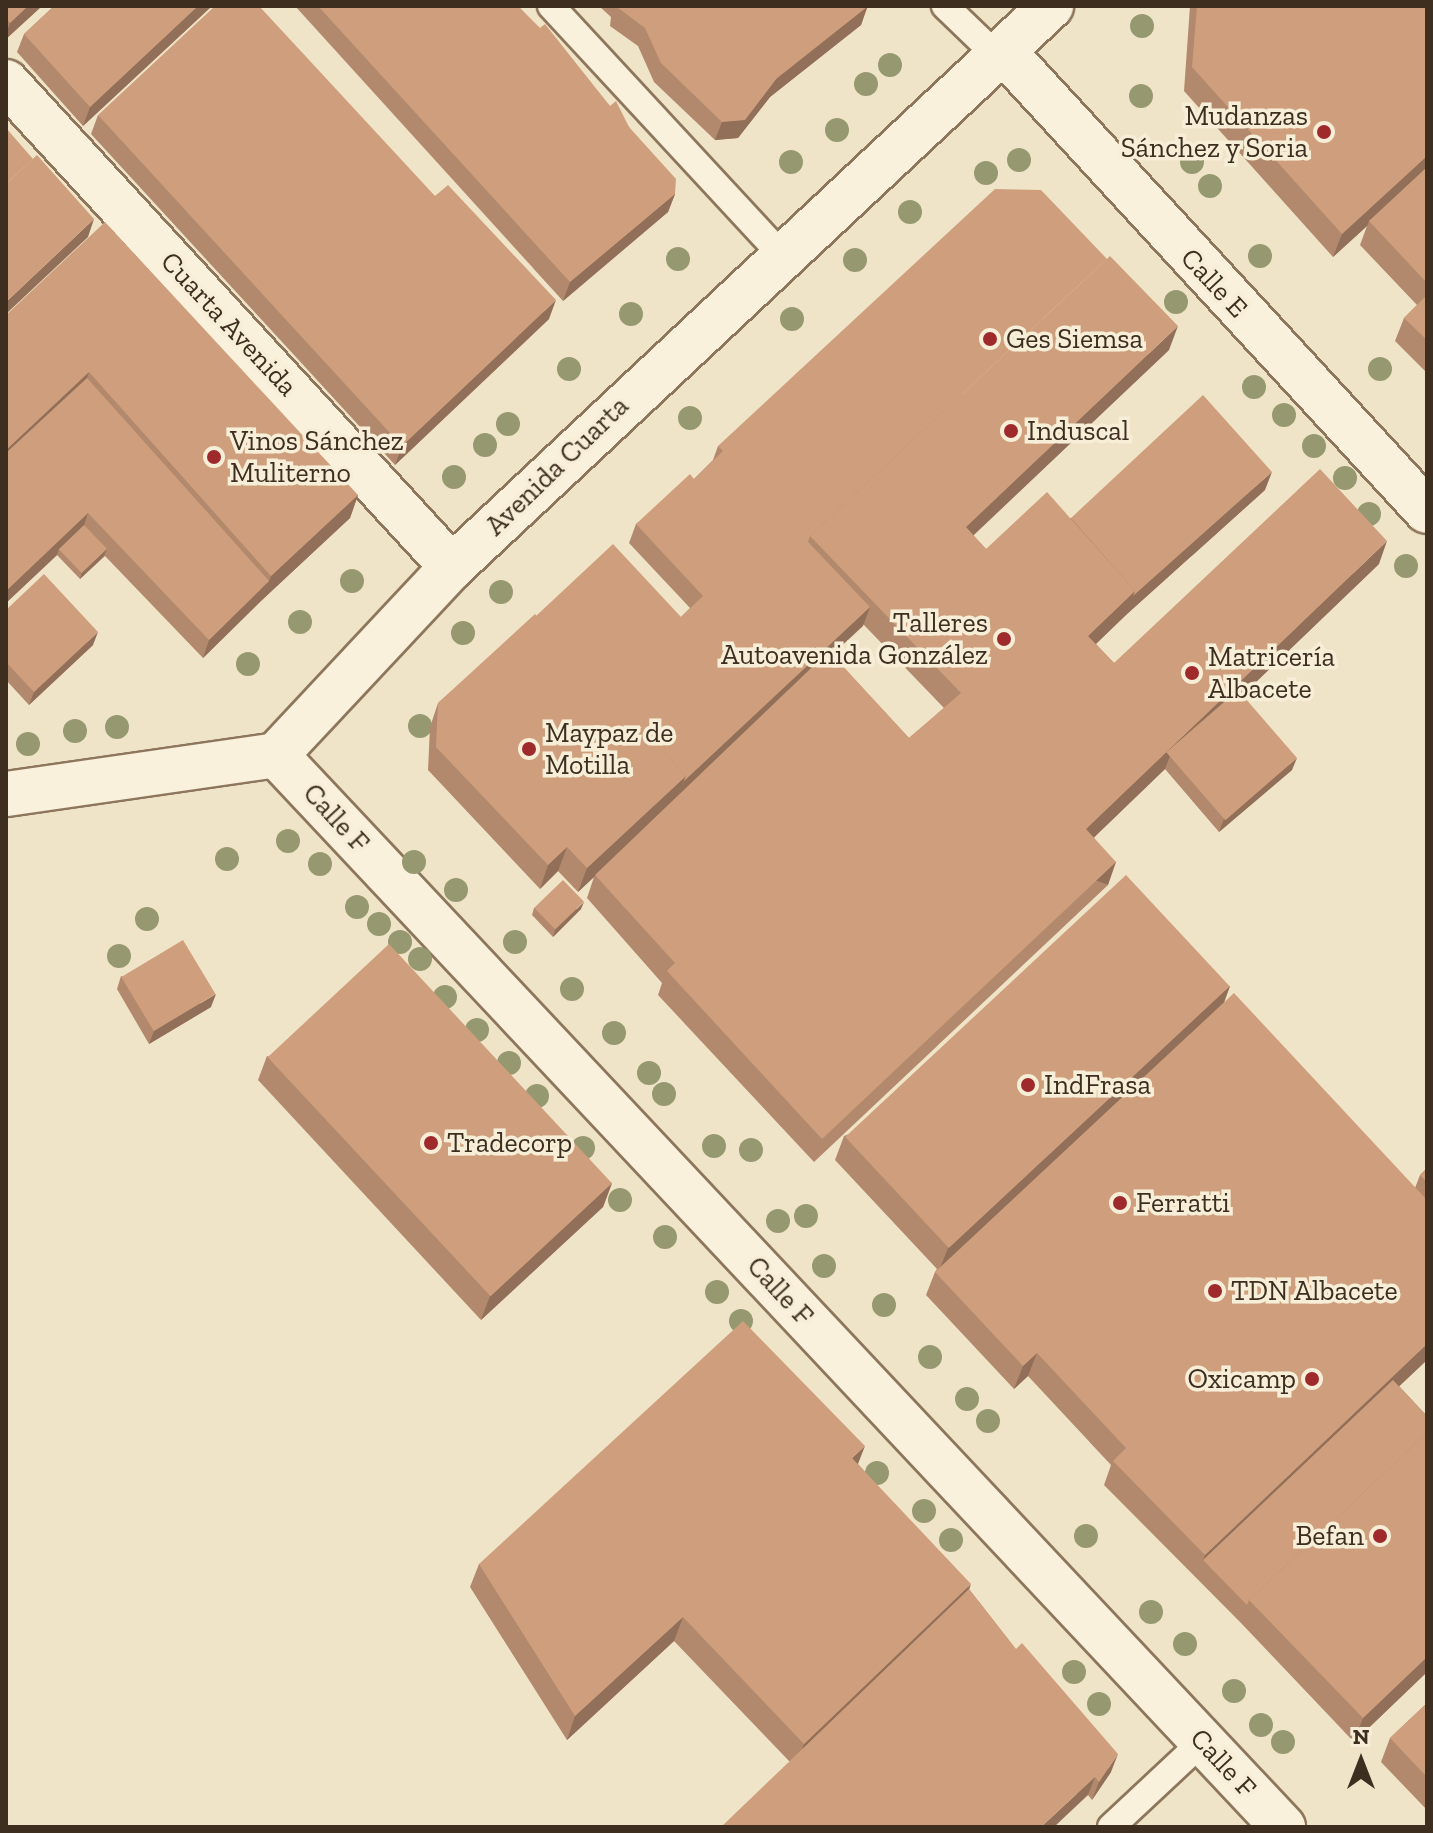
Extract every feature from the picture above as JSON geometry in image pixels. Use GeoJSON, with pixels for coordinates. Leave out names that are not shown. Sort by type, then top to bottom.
{"type":"FeatureCollection","features":[{"type":"Feature","properties":{"kind":"street","name":"Avenida Cuarta"},"geometry":{"type":"LineString","coordinates":[[276,755],[452,567],[781,254],[1051,6]]}},
{"type":"Feature","properties":{"kind":"street","name":"Calle E"},"geometry":{"type":"LineString","coordinates":[[1000,54],[1427,511]]}},
{"type":"Feature","properties":{"kind":"street","name":"Cuarta Avenida"},"geometry":{"type":"LineString","coordinates":[[6,82],[452,567]]}},
{"type":"Feature","properties":{"kind":"street"},"geometry":{"type":"LineString","coordinates":[[6,794],[276,755]]}},
{"type":"Feature","properties":{"kind":"street","name":"Calle F"},"geometry":{"type":"LineString","coordinates":[[276,755],[1283,1827]]}},
{"type":"Feature","properties":{"kind":"lane"},"geometry":{"type":"LineString","coordinates":[[551,6],[781,254]]}},
{"type":"Feature","properties":{"kind":"lane"},"geometry":{"type":"LineString","coordinates":[[945,6],[1000,54]]}},
{"type":"Feature","properties":{"kind":"lane"},"geometry":{"type":"LineString","coordinates":[[1111,1827],[1203,1741]]}},
{"type":"Feature","properties":{"kind":"building"},"geometry":{"type":"Polygon","coordinates":[[[6,6],[28,6],[10,23],[6,18],[6,6]]]}},
{"type":"Feature","properties":{"kind":"building"},"geometry":{"type":"Polygon","coordinates":[[[54,6],[198,6],[90,107],[24,34],[54,6]]]}},
{"type":"Feature","properties":{"kind":"building"},"geometry":{"type":"Polygon","coordinates":[[[215,6],[259,6],[435,196],[448,185],[556,300],[402,446],[98,115],[215,6]]]}},
{"type":"Feature","properties":{"kind":"building"},"geometry":{"type":"Polygon","coordinates":[[[318,6],[518,6],[540,28],[545,24],[610,106],[616,101],[629,127],[676,179],[675,194],[570,282],[318,6]]]}},
{"type":"Feature","properties":{"kind":"building"},"geometry":{"type":"Polygon","coordinates":[[[617,6],[868,6],[777,78],[745,120],[722,122],[661,63],[645,28],[617,6]]]}},
{"type":"Feature","properties":{"kind":"building","name":"Mudanzas Sánchez y Soria"},"geometry":{"type":"Polygon","coordinates":[[[1197,6],[1427,6],[1427,156],[1342,234],[1192,67],[1197,6]]]}},
{"type":"Feature","properties":{"kind":"building"},"geometry":{"type":"Polygon","coordinates":[[[6,128],[33,159],[6,184],[6,128]]]}},
{"type":"Feature","properties":{"kind":"building"},"geometry":{"type":"Polygon","coordinates":[[[37,155],[94,219],[6,302],[6,184],[37,155]]]}},
{"type":"Feature","properties":{"kind":"building"},"geometry":{"type":"Polygon","coordinates":[[[1427,167],[1427,283],[1369,221],[1427,167]]]}},
{"type":"Feature","properties":{"kind":"building"},"geometry":{"type":"Polygon","coordinates":[[[995,189],[1041,190],[1107,259],[810,536],[808,542],[870,607],[684,781],[686,776],[536,616],[613,544],[681,617],[703,596],[636,524],[690,474],[694,479],[723,451],[718,446],[995,189]]]}},
{"type":"Feature","properties":{"kind":"building"},"geometry":{"type":"Polygon","coordinates":[[[105,222],[358,495],[271,576],[89,372],[6,450],[6,315],[105,222]]]}},
{"type":"Feature","properties":{"kind":"building"},"geometry":{"type":"Polygon","coordinates":[[[1110,256],[1178,326],[966,527],[986,549],[1047,492],[1135,591],[1088,636],[1114,663],[1320,469],[1387,541],[1086,829],[1116,862],[822,1139],[667,971],[675,963],[595,875],[829,651],[909,738],[961,693],[810,536],[1110,256]]]}},
{"type":"Feature","properties":{"kind":"building"},"geometry":{"type":"Polygon","coordinates":[[[1427,295],[1427,340],[1404,318],[1427,295]]]}},
{"type":"Feature","properties":{"kind":"building"},"geometry":{"type":"Polygon","coordinates":[[[87,378],[269,581],[209,640],[88,513],[6,591],[6,453],[87,378]]]}},
{"type":"Feature","properties":{"kind":"building"},"geometry":{"type":"Polygon","coordinates":[[[1203,395],[1272,472],[1133,596],[1135,591],[1071,518],[1203,395]]]}},
{"type":"Feature","properties":{"kind":"building"},"geometry":{"type":"Polygon","coordinates":[[[84,525],[107,549],[82,573],[59,549],[84,525]]]}},
{"type":"Feature","properties":{"kind":"building"},"geometry":{"type":"Polygon","coordinates":[[[44,574],[98,632],[34,692],[6,662],[6,610],[44,574]]]}},
{"type":"Feature","properties":{"kind":"building","name":"Maypaz de Motilla"},"geometry":{"type":"Polygon","coordinates":[[[535,614],[686,776],[587,868],[567,847],[548,865],[436,747],[438,703],[535,614]]]}},
{"type":"Feature","properties":{"kind":"building"},"geometry":{"type":"Polygon","coordinates":[[[1238,690],[1297,758],[1225,820],[1166,752],[1238,690]]]}},
{"type":"Feature","properties":{"kind":"building","name":"IndFrasa"},"geometry":{"type":"Polygon","coordinates":[[[1126,875],[1230,986],[949,1248],[845,1137],[1126,875]]]}},
{"type":"Feature","properties":{"kind":"building"},"geometry":{"type":"Polygon","coordinates":[[[563,880],[584,902],[555,929],[534,908],[563,880]]]}},
{"type":"Feature","properties":{"kind":"building"},"geometry":{"type":"Polygon","coordinates":[[[183,940],[215,994],[154,1031],[121,977],[183,940]]]}},
{"type":"Feature","properties":{"kind":"building","name":"Tradecorp"},"geometry":{"type":"Polygon","coordinates":[[[389,944],[612,1183],[491,1296],[268,1057],[389,944]]]}},
{"type":"Feature","properties":{"kind":"building"},"geometry":{"type":"Polygon","coordinates":[[[1234,993],[1427,1200],[1427,1344],[1205,1555],[1113,1461],[1126,1448],[1037,1353],[1023,1366],[935,1272],[1234,993]]]}},
{"type":"Feature","properties":{"kind":"building"},"geometry":{"type":"Polygon","coordinates":[[[1427,1168],[1427,1182],[1420,1175],[1427,1168]]]}},
{"type":"Feature","properties":{"kind":"building"},"geometry":{"type":"Polygon","coordinates":[[[743,1321],[865,1446],[852,1458],[971,1584],[804,1744],[683,1617],[575,1716],[479,1564],[743,1321]]]}},
{"type":"Feature","properties":{"kind":"building"},"geometry":{"type":"Polygon","coordinates":[[[1393,1380],[1427,1416],[1427,1433],[1247,1605],[1203,1560],[1393,1380]]]}},
{"type":"Feature","properties":{"kind":"building","name":"Befan"},"geometry":{"type":"Polygon","coordinates":[[[1427,1433],[1427,1657],[1363,1718],[1249,1600],[1427,1433]]]}},
{"type":"Feature","properties":{"kind":"building"},"geometry":{"type":"Polygon","coordinates":[[[969,1589],[1016,1649],[1022,1643],[1118,1754],[1099,1782],[1095,1777],[1041,1827],[721,1827],[969,1589]]]}},
{"type":"Feature","properties":{"kind":"building"},"geometry":{"type":"Polygon","coordinates":[[[1427,1703],[1427,1777],[1390,1738],[1427,1703]]]}},
{"type":"Feature","properties":{"kind":"place","name":"Mudanzas Sánchez y Soria"},"geometry":{"type":"Point","coordinates":[1324,132]}},
{"type":"Feature","properties":{"kind":"place","name":"Ges Siemsa"},"geometry":{"type":"Point","coordinates":[990,339]}},
{"type":"Feature","properties":{"kind":"place","name":"Induscal"},"geometry":{"type":"Point","coordinates":[1011,431]}},
{"type":"Feature","properties":{"kind":"place","name":"Vinos Sánchez Muliterno"},"geometry":{"type":"Point","coordinates":[214,457]}},
{"type":"Feature","properties":{"kind":"place","name":"Talleres Autoavenida González"},"geometry":{"type":"Point","coordinates":[1004,639]}},
{"type":"Feature","properties":{"kind":"place","name":"Matricería Albacete"},"geometry":{"type":"Point","coordinates":[1192,673]}},
{"type":"Feature","properties":{"kind":"place","name":"Maypaz de Motilla"},"geometry":{"type":"Point","coordinates":[529,749]}},
{"type":"Feature","properties":{"kind":"place","name":"IndFrasa"},"geometry":{"type":"Point","coordinates":[1028,1085]}},
{"type":"Feature","properties":{"kind":"place","name":"Tradecorp"},"geometry":{"type":"Point","coordinates":[431,1143]}},
{"type":"Feature","properties":{"kind":"place","name":"Ferratti"},"geometry":{"type":"Point","coordinates":[1120,1203]}},
{"type":"Feature","properties":{"kind":"place","name":"TDN Albacete"},"geometry":{"type":"Point","coordinates":[1215,1291]}},
{"type":"Feature","properties":{"kind":"place","name":"Oxicamp"},"geometry":{"type":"Point","coordinates":[1312,1379]}},
{"type":"Feature","properties":{"kind":"place","name":"Befan"},"geometry":{"type":"Point","coordinates":[1380,1536]}}]}
